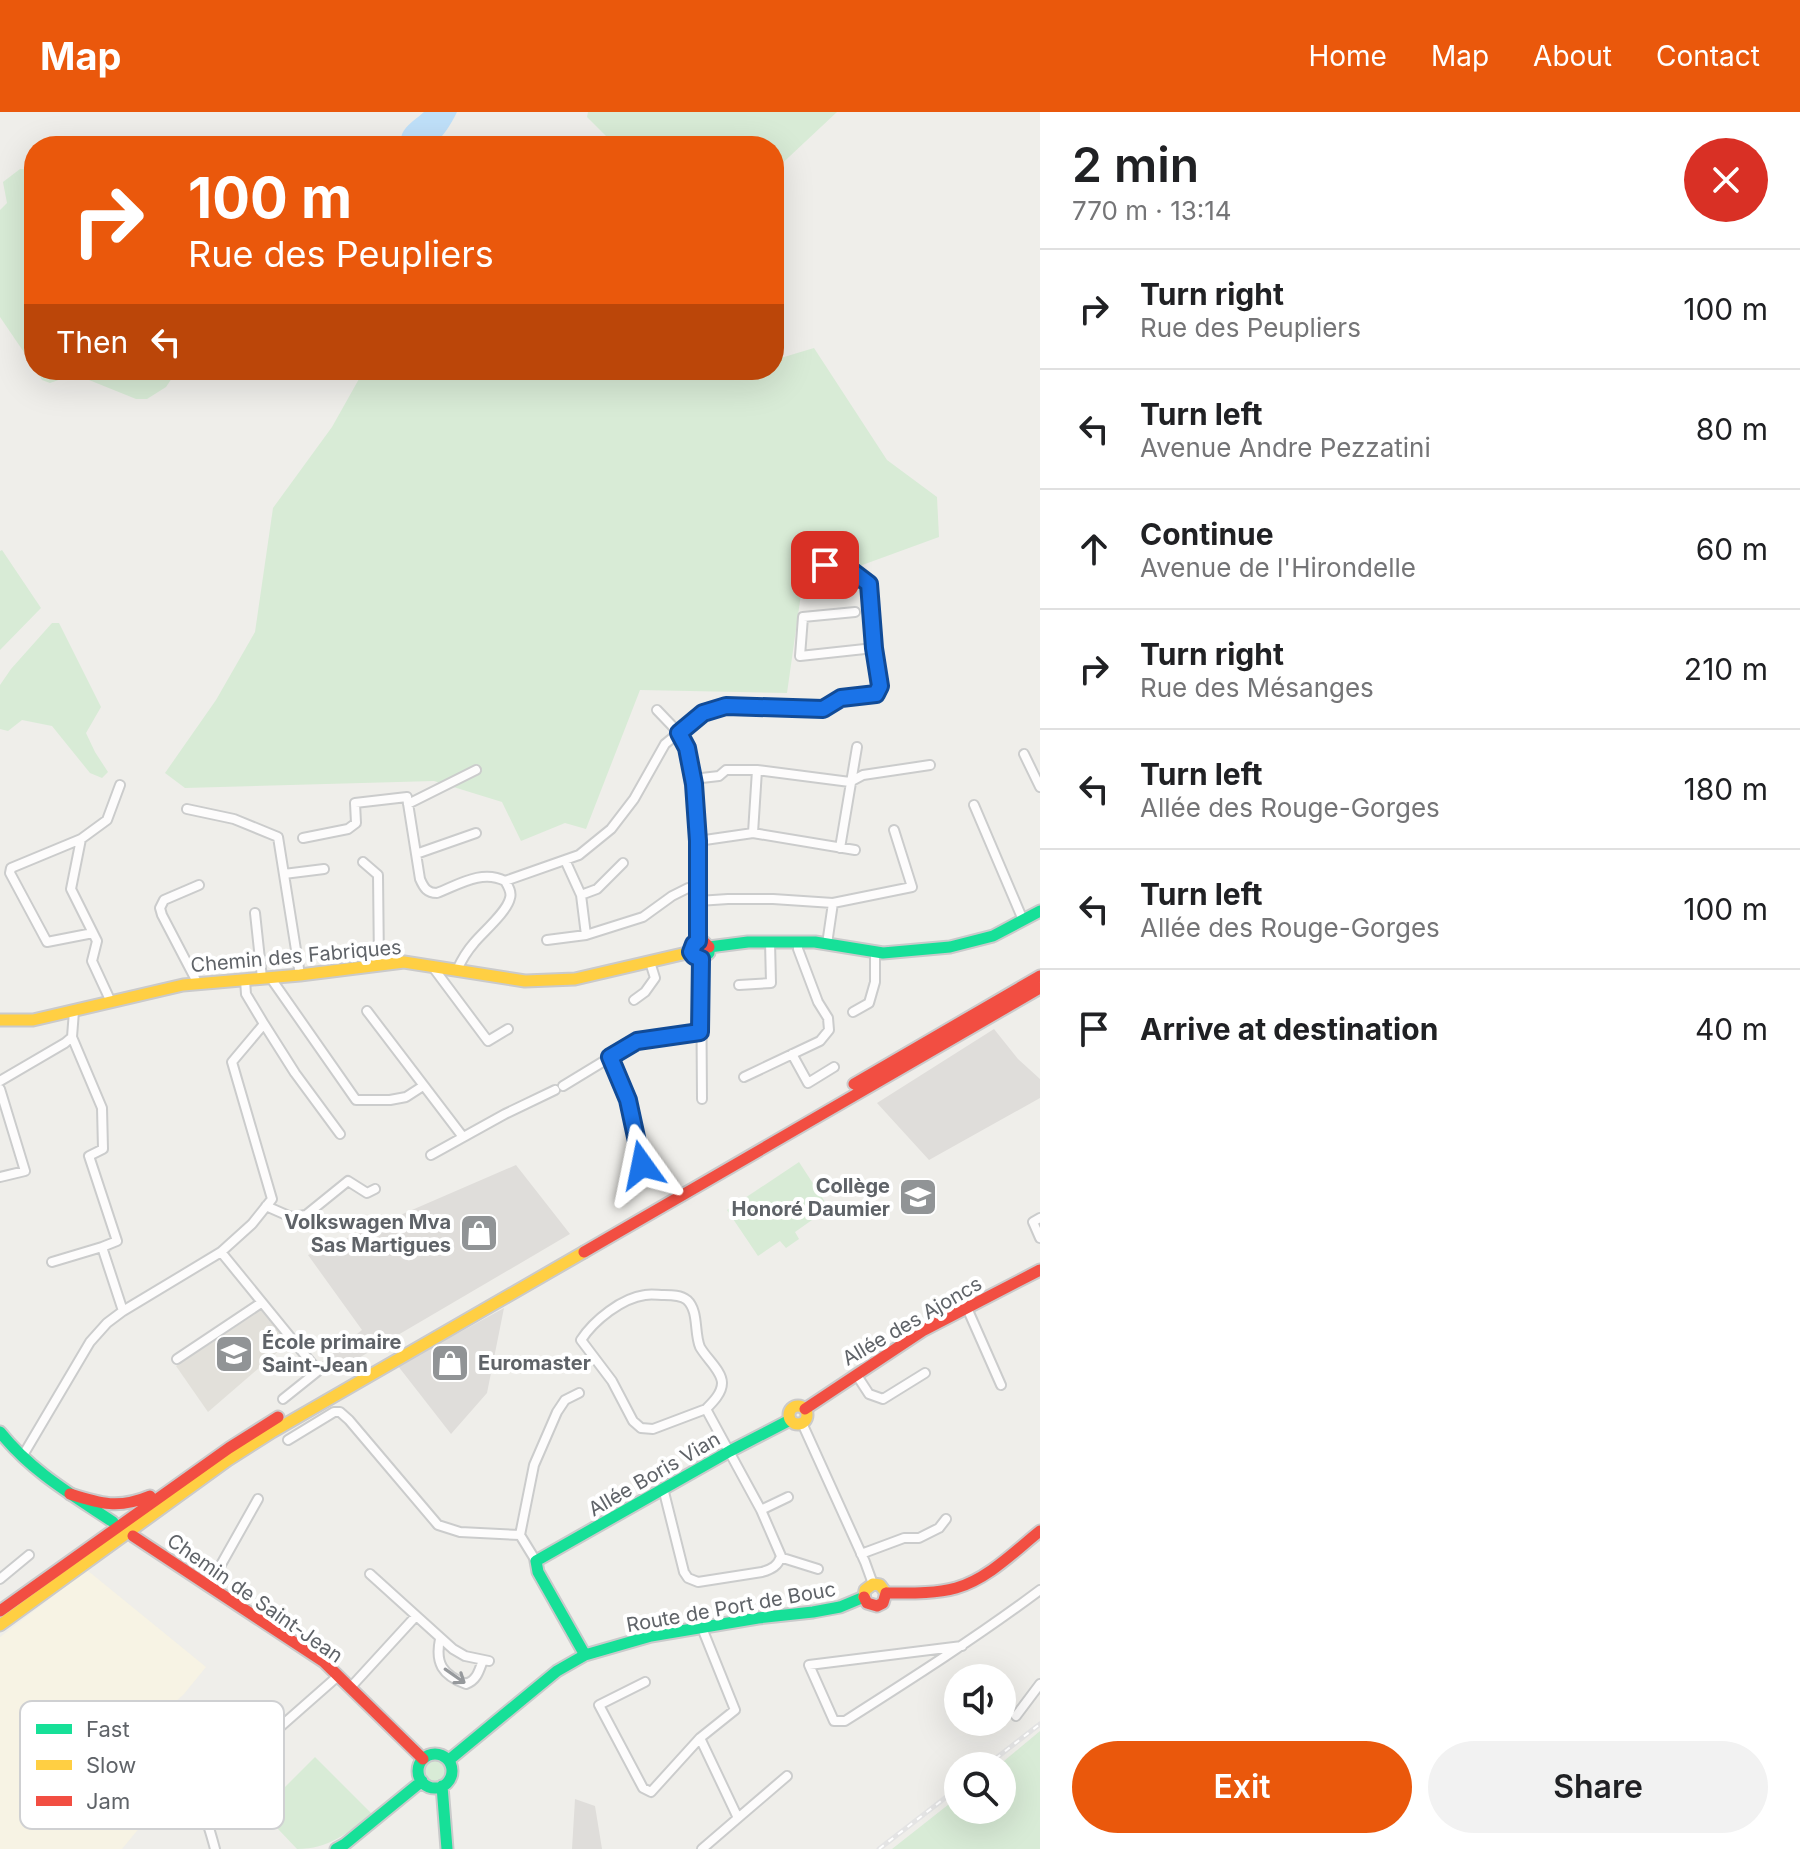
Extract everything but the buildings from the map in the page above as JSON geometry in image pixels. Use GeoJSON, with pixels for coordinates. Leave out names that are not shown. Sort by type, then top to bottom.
{"type":"FeatureCollection","features":[{"type":"Feature","properties":{"kind":"main road"},"geometry":{"type":"LineString","coordinates":[[696,955],[708,955],[704,944],[748,942],[827,944],[883,953],[950,947],[993,936],[1040,911]]}},
{"type":"Feature","properties":{"kind":"main road","name":"Chemin des Fabriques"},"geometry":{"type":"LineString","coordinates":[[0,1020],[33,1020],[160,989],[404,962],[525,981],[575,979],[696,955]]}},
{"type":"Feature","properties":{"kind":"main road"},"geometry":{"type":"LineString","coordinates":[[70,1494],[116,1506],[147,1497],[268,1423],[1040,976]]}},
{"type":"Feature","properties":{"kind":"main road"},"geometry":{"type":"LineString","coordinates":[[0,1628],[31,1602],[228,1460],[272,1432],[1040,988]]}},
{"type":"Feature","properties":{"kind":"main road","name":"Allée des Ajoncs"},"geometry":{"type":"LineString","coordinates":[[796,1421],[807,1416],[805,1409],[924,1330],[1040,1270]]}},
{"type":"Feature","properties":{"kind":"main road","name":"Allée Boris Vian"},"geometry":{"type":"LineString","coordinates":[[536,1561],[730,1451],[796,1421]]}},
{"type":"Feature","properties":{"kind":"main road"},"geometry":{"type":"LineString","coordinates":[[0,1432],[40,1473],[113,1522]]}},
{"type":"Feature","properties":{"kind":"main road"},"geometry":{"type":"LineString","coordinates":[[0,1611],[229,1448]]}},
{"type":"Feature","properties":{"kind":"main road"},"geometry":{"type":"LineString","coordinates":[[886,1593],[957,1588],[977,1579],[1040,1531]]}},
{"type":"Feature","properties":{"kind":"main road","name":"Chemin de Saint-Jean"},"geometry":{"type":"LineString","coordinates":[[133,1536],[324,1662],[423,1759]]}},
{"type":"Feature","properties":{"kind":"main road"},"geometry":{"type":"LineString","coordinates":[[536,1561],[538,1572],[585,1655]]}},
{"type":"Feature","properties":{"kind":"main road"},"geometry":{"type":"LineString","coordinates":[[873,1584],[880,1585],[886,1593],[885,1600],[877,1606],[867,1603],[864,1597],[867,1587],[873,1584]]}},
{"type":"Feature","properties":{"kind":"main road","name":"Route de Port de Bouc"},"geometry":{"type":"LineString","coordinates":[[449,1760],[557,1671],[585,1655],[651,1636],[840,1607],[864,1597]]}},
{"type":"Feature","properties":{"kind":"main road"},"geometry":{"type":"LineString","coordinates":[[440,1754],[449,1760],[452,1770],[448,1782],[430,1787],[422,1781],[418,1772],[423,1759],[440,1754]]}},
{"type":"Feature","properties":{"kind":"main road"},"geometry":{"type":"LineString","coordinates":[[336,1849],[422,1781]]}},
{"type":"Feature","properties":{"kind":"main road"},"geometry":{"type":"LineString","coordinates":[[442,1786],[447,1849]]}},
{"type":"Feature","properties":{"kind":"street"},"geometry":{"type":"LineString","coordinates":[[407,800],[420,879],[430,893],[476,877],[489,876],[505,881],[579,855],[611,829],[634,799],[665,744],[703,713],[726,706],[823,709],[841,698],[876,694],[880,686],[869,584],[844,565],[812,565]]}},
{"type":"Feature","properties":{"kind":"street"},"geometry":{"type":"LineString","coordinates":[[855,612],[803,617],[800,656],[874,648]]}},
{"type":"Feature","properties":{"kind":"street"},"geometry":{"type":"LineString","coordinates":[[657,710],[679,733],[687,748],[693,779],[698,841],[698,901],[704,944]]}},
{"type":"Feature","properties":{"kind":"street"},"geometry":{"type":"LineString","coordinates":[[840,848],[857,747]]}},
{"type":"Feature","properties":{"kind":"street"},"geometry":{"type":"LineString","coordinates":[[1024,754],[1040,787]]}},
{"type":"Feature","properties":{"kind":"street"},"geometry":{"type":"LineString","coordinates":[[693,779],[719,776],[726,770],[757,770],[850,782],[863,775],[930,765]]}},
{"type":"Feature","properties":{"kind":"street"},"geometry":{"type":"LineString","coordinates":[[303,838],[348,829],[356,823],[355,803],[407,800],[476,770]]}},
{"type":"Feature","properties":{"kind":"street"},"geometry":{"type":"LineString","coordinates":[[753,833],[757,770]]}},
{"type":"Feature","properties":{"kind":"street"},"geometry":{"type":"LineString","coordinates":[[93,933],[47,942],[10,873],[11,868],[81,839],[107,820],[120,785]]}},
{"type":"Feature","properties":{"kind":"street"},"geometry":{"type":"LineString","coordinates":[[974,805],[1023,920]]}},
{"type":"Feature","properties":{"kind":"street"},"geometry":{"type":"LineString","coordinates":[[187,809],[234,819],[278,837],[300,975]]}},
{"type":"Feature","properties":{"kind":"street"},"geometry":{"type":"LineString","coordinates":[[698,901],[773,899],[833,903],[912,887],[894,830]]}},
{"type":"Feature","properties":{"kind":"street"},"geometry":{"type":"LineString","coordinates":[[416,854],[476,833]]}},
{"type":"Feature","properties":{"kind":"street"},"geometry":{"type":"LineString","coordinates":[[698,841],[753,833],[855,850]]}},
{"type":"Feature","properties":{"kind":"street"},"geometry":{"type":"LineString","coordinates":[[81,839],[71,889],[97,941],[92,961],[111,1002]]}},
{"type":"Feature","properties":{"kind":"street"},"geometry":{"type":"LineString","coordinates":[[565,860],[581,895],[586,935]]}},
{"type":"Feature","properties":{"kind":"street"},"geometry":{"type":"LineString","coordinates":[[363,862],[378,875],[379,965]]}},
{"type":"Feature","properties":{"kind":"street"},"geometry":{"type":"LineString","coordinates":[[581,895],[597,889],[623,863]]}},
{"type":"Feature","properties":{"kind":"street"},"geometry":{"type":"LineString","coordinates":[[284,874],[324,869]]}},
{"type":"Feature","properties":{"kind":"street"},"geometry":{"type":"LineString","coordinates":[[457,970],[463,957],[506,907],[511,897],[505,881]]}},
{"type":"Feature","properties":{"kind":"street"},"geometry":{"type":"LineString","coordinates":[[198,984],[160,908],[164,900],[199,885]]}},
{"type":"Feature","properties":{"kind":"street"},"geometry":{"type":"LineString","coordinates":[[547,940],[586,935],[643,917],[672,896],[688,888],[698,888]]}},
{"type":"Feature","properties":{"kind":"street"},"geometry":{"type":"LineString","coordinates":[[827,944],[833,903]]}},
{"type":"Feature","properties":{"kind":"street"},"geometry":{"type":"LineString","coordinates":[[255,913],[266,978],[356,1100],[406,1097],[423,1086]]}},
{"type":"Feature","properties":{"kind":"street"},"geometry":{"type":"LineString","coordinates":[[739,985],[771,983],[770,942]]}},
{"type":"Feature","properties":{"kind":"street"},"geometry":{"type":"LineString","coordinates":[[744,1077],[820,1041],[829,1030],[828,1018],[813,990],[798,942]]}},
{"type":"Feature","properties":{"kind":"street"},"geometry":{"type":"LineString","coordinates":[[853,1012],[869,1003],[875,982],[875,951]]}},
{"type":"Feature","properties":{"kind":"street"},"geometry":{"type":"LineString","coordinates":[[696,955],[702,1099]]}},
{"type":"Feature","properties":{"kind":"street"},"geometry":{"type":"LineString","coordinates":[[634,1000],[645,992],[655,978],[650,962]]}},
{"type":"Feature","properties":{"kind":"street"},"geometry":{"type":"LineString","coordinates":[[432,966],[488,1041],[508,1029]]}},
{"type":"Feature","properties":{"kind":"street"},"geometry":{"type":"LineString","coordinates":[[245,980],[246,994],[264,1024],[340,1134]]}},
{"type":"Feature","properties":{"kind":"street"},"geometry":{"type":"LineString","coordinates":[[52,1262],[117,1241],[89,1156],[103,1149],[102,1108],[72,1037],[74,1011]]}},
{"type":"Feature","properties":{"kind":"street"},"geometry":{"type":"LineString","coordinates":[[367,1011],[463,1137]]}},
{"type":"Feature","properties":{"kind":"street"},"geometry":{"type":"LineString","coordinates":[[22,1457],[90,1342],[107,1323],[221,1252],[252,1224],[272,1199],[232,1062],[264,1024]]}},
{"type":"Feature","properties":{"kind":"street"},"geometry":{"type":"LineString","coordinates":[[431,1155],[559,1088],[637,1041],[700,1032]]}},
{"type":"Feature","properties":{"kind":"street"},"geometry":{"type":"LineString","coordinates":[[0,1081],[72,1037]]}},
{"type":"Feature","properties":{"kind":"street"},"geometry":{"type":"LineString","coordinates":[[792,1054],[808,1083],[834,1067]]}},
{"type":"Feature","properties":{"kind":"street"},"geometry":{"type":"LineString","coordinates":[[610,1057],[628,1100],[642,1165]]}},
{"type":"Feature","properties":{"kind":"street"},"geometry":{"type":"LineString","coordinates":[[0,1089],[25,1171],[0,1177]]}},
{"type":"Feature","properties":{"kind":"street"},"geometry":{"type":"LineString","coordinates":[[266,1206],[291,1217],[306,1215],[348,1181],[367,1193],[375,1189]]}},
{"type":"Feature","properties":{"kind":"street"},"geometry":{"type":"LineString","coordinates":[[1040,1218],[1033,1222],[1040,1238]]}},
{"type":"Feature","properties":{"kind":"street"},"geometry":{"type":"LineString","coordinates":[[102,1247],[123,1311]]}},
{"type":"Feature","properties":{"kind":"street"},"geometry":{"type":"LineString","coordinates":[[221,1252],[318,1371],[283,1399]]}},
{"type":"Feature","properties":{"kind":"street"},"geometry":{"type":"LineString","coordinates":[[646,1295],[686,1298],[692,1307],[701,1349],[722,1380],[716,1400],[706,1409],[653,1429],[641,1428],[633,1421],[612,1381],[581,1340],[612,1310],[631,1299],[646,1295]]}},
{"type":"Feature","properties":{"kind":"street"},"geometry":{"type":"LineString","coordinates":[[177,1359],[261,1303]]}},
{"type":"Feature","properties":{"kind":"street"},"geometry":{"type":"LineString","coordinates":[[967,1308],[1001,1385]]}},
{"type":"Feature","properties":{"kind":"street"},"geometry":{"type":"LineString","coordinates":[[856,1374],[869,1394],[883,1399],[925,1373]]}},
{"type":"Feature","properties":{"kind":"street"},"geometry":{"type":"LineString","coordinates":[[536,1561],[520,1535],[534,1465],[557,1412],[565,1400],[579,1393]]}},
{"type":"Feature","properties":{"kind":"street"},"geometry":{"type":"LineString","coordinates":[[663,1488],[688,1578],[698,1582],[762,1572],[779,1563],[781,1556],[761,1510],[706,1409]]}},
{"type":"Feature","properties":{"kind":"street"},"geometry":{"type":"LineString","coordinates":[[288,1440],[334,1412],[340,1412],[438,1525],[460,1532],[520,1535]]}},
{"type":"Feature","properties":{"kind":"street"},"geometry":{"type":"LineString","coordinates":[[796,1421],[873,1584]]}},
{"type":"Feature","properties":{"kind":"street"},"geometry":{"type":"LineString","coordinates":[[761,1510],[788,1497]]}},
{"type":"Feature","properties":{"kind":"street"},"geometry":{"type":"LineString","coordinates":[[209,1586],[258,1499]]}},
{"type":"Feature","properties":{"kind":"street"},"geometry":{"type":"LineString","coordinates":[[861,1554],[904,1538],[919,1538],[939,1528],[946,1519]]}},
{"type":"Feature","properties":{"kind":"street"},"geometry":{"type":"LineString","coordinates":[[0,1579],[29,1555]]}},
{"type":"Feature","properties":{"kind":"street"},"geometry":{"type":"LineString","coordinates":[[780,1559],[818,1569]]}},
{"type":"Feature","properties":{"kind":"street"},"geometry":{"type":"LineString","coordinates":[[370,1574],[453,1649],[465,1656],[486,1660],[473,1682],[466,1684],[454,1679],[441,1666],[438,1655],[440,1639]]}},
{"type":"Feature","properties":{"kind":"street"},"geometry":{"type":"LineString","coordinates":[[962,1646],[809,1665],[834,1721],[845,1721],[936,1664],[962,1646],[1040,1590]]}},
{"type":"Feature","properties":{"kind":"street"},"geometry":{"type":"LineString","coordinates":[[350,1688],[416,1616]]}},
{"type":"Feature","properties":{"kind":"street"},"geometry":{"type":"LineString","coordinates":[[645,1682],[599,1705],[643,1788],[651,1792],[700,1738],[735,1710],[702,1628]]}},
{"type":"Feature","properties":{"kind":"street"},"geometry":{"type":"LineString","coordinates":[[284,1724],[338,1676]]}},
{"type":"Feature","properties":{"kind":"street"},"geometry":{"type":"LineString","coordinates":[[1016,1716],[1040,1684]]}},
{"type":"Feature","properties":{"kind":"street"},"geometry":{"type":"LineString","coordinates":[[700,1738],[738,1818]]}},
{"type":"Feature","properties":{"kind":"street"},"geometry":{"type":"LineString","coordinates":[[702,1849],[787,1776]]}},
{"type":"Feature","properties":{"kind":"street"},"geometry":{"type":"LineString","coordinates":[[210,1829],[215,1849]]}},
{"type":"Feature","properties":{"kind":"shaded area"},"geometry":{"type":"Polygon","coordinates":[[[994,1029],[1018,1059],[1040,1079],[1040,1098],[929,1160],[877,1103],[994,1029]]]}},
{"type":"Feature","properties":{"kind":"shaded area"},"geometry":{"type":"Polygon","coordinates":[[[516,1165],[570,1234],[328,1376],[318,1365],[362,1330],[308,1255],[516,1165]]]}},
{"type":"Feature","properties":{"kind":"shaded area","name":"École primaire Saint-Jean"},"geometry":{"type":"Polygon","coordinates":[[[260,1307],[289,1342],[208,1412],[176,1366],[260,1307]]]}},
{"type":"Feature","properties":{"kind":"shaded area"},"geometry":{"type":"Polygon","coordinates":[[[504,1308],[487,1393],[451,1434],[398,1366],[504,1308]]]}},
{"type":"Feature","properties":{"kind":"shaded area"},"geometry":{"type":"Polygon","coordinates":[[[87,1570],[206,1667],[177,1701],[20,1701],[20,1829],[139,1829],[122,1849],[0,1849],[0,1637],[87,1570]]]}},
{"type":"Feature","properties":{"kind":"shaded area"},"geometry":{"type":"Polygon","coordinates":[[[575,1799],[595,1806],[602,1849],[572,1849],[575,1799]]]}},
{"type":"Feature","properties":{"kind":"green space"},"geometry":{"type":"Polygon","coordinates":[[[588,112],[837,112],[784,162],[784,136],[606,136],[587,117],[588,112]]]}},
{"type":"Feature","properties":{"kind":"green space"},"geometry":{"type":"Polygon","coordinates":[[[24,169],[24,352],[0,317],[0,210],[7,203],[3,182],[24,169]]]}},
{"type":"Feature","properties":{"kind":"green space"},"geometry":{"type":"Polygon","coordinates":[[[814,348],[887,460],[937,497],[939,537],[802,587],[787,693],[640,690],[586,829],[565,823],[521,841],[502,802],[434,781],[185,788],[165,773],[216,700],[255,632],[273,508],[332,427],[358,380],[784,380],[784,357],[814,348]]]}},
{"type":"Feature","properties":{"kind":"green space"},"geometry":{"type":"Polygon","coordinates":[[[89,380],[171,380],[166,387],[147,399],[136,399],[89,380]]]}},
{"type":"Feature","properties":{"kind":"green space"},"geometry":{"type":"Polygon","coordinates":[[[0,551],[41,608],[0,650],[0,551]]]}},
{"type":"Feature","properties":{"kind":"green space"},"geometry":{"type":"Polygon","coordinates":[[[52,623],[59,623],[101,707],[86,733],[108,772],[102,778],[90,773],[52,726],[22,720],[8,731],[0,729],[0,685],[52,623]]]}},
{"type":"Feature","properties":{"kind":"green space"},"geometry":{"type":"Polygon","coordinates":[[[799,1162],[829,1208],[795,1232],[799,1239],[786,1248],[780,1241],[758,1256],[727,1210],[799,1162]]]}},
{"type":"Feature","properties":{"kind":"green space"},"geometry":{"type":"Polygon","coordinates":[[[1040,1731],[1040,1849],[892,1849],[944,1808],[944,1824],[1016,1824],[1015,1752],[1040,1731]]]}},
{"type":"Feature","properties":{"kind":"green space"},"geometry":{"type":"Polygon","coordinates":[[[315,1757],[372,1814],[328,1843],[297,1849],[278,1829],[284,1829],[284,1788],[315,1757]]]}},
{"type":"Feature","properties":{"kind":"green space"},"geometry":{"type":"Polygon","coordinates":[[[435,1758],[444,1762],[448,1771],[444,1780],[435,1784],[426,1780],[422,1771],[426,1762],[435,1758]]]}},
{"type":"Feature","properties":{"kind":"water"},"geometry":{"type":"Polygon","coordinates":[[[424,112],[457,112],[442,136],[402,136],[424,112]]]}},
{"type":"Feature","properties":{"kind":"railway"},"geometry":{"type":"LineString","coordinates":[[1004,1752],[1040,1724]]}},
{"type":"Feature","properties":{"kind":"railway"},"geometry":{"type":"LineString","coordinates":[[879,1849],[944,1799]]}},
{"type":"Feature","properties":{"kind":"traffic: fast"},"geometry":{"type":"LineString","coordinates":[[709,947],[748,942],[815,942],[883,953],[950,947],[993,936],[1040,911]]}},
{"type":"Feature","properties":{"kind":"traffic: fast"},"geometry":{"type":"LineString","coordinates":[[691,952],[696,958],[703,958],[709,953],[709,947]]}},
{"type":"Feature","properties":{"kind":"traffic: fast"},"geometry":{"type":"LineString","coordinates":[[585,1655],[538,1572],[536,1561],[790,1420]]}},
{"type":"Feature","properties":{"kind":"traffic: fast"},"geometry":{"type":"LineString","coordinates":[[0,1432],[39,1471],[113,1522]]}},
{"type":"Feature","properties":{"kind":"traffic: fast"},"geometry":{"type":"LineString","coordinates":[[449,1760],[557,1671],[585,1655],[651,1636],[813,1612],[840,1607],[864,1597]]}},
{"type":"Feature","properties":{"kind":"traffic: fast"},"geometry":{"type":"LineString","coordinates":[[435,1754],[447,1759],[452,1771],[447,1783],[435,1788],[423,1783],[418,1771],[423,1759],[435,1754]]}},
{"type":"Feature","properties":{"kind":"traffic: fast"},"geometry":{"type":"LineString","coordinates":[[336,1849],[422,1781]]}},
{"type":"Feature","properties":{"kind":"traffic: fast"},"geometry":{"type":"LineString","coordinates":[[442,1786],[447,1849]]}},
{"type":"Feature","properties":{"kind":"traffic: slow"},"geometry":{"type":"LineString","coordinates":[[0,1020],[33,1020],[183,985],[404,962],[525,981],[575,979],[691,952]]}},
{"type":"Feature","properties":{"kind":"traffic: slow"},"geometry":{"type":"LineString","coordinates":[[0,1625],[228,1460],[584,1252]]}},
{"type":"Feature","properties":{"kind":"traffic: slow"},"geometry":{"type":"LineString","coordinates":[[798,1406],[807,1415],[798,1424],[789,1415],[798,1406]]}},
{"type":"Feature","properties":{"kind":"traffic: slow"},"geometry":{"type":"LineString","coordinates":[[864,1597],[865,1590],[873,1584],[880,1585],[886,1593]]}},
{"type":"Feature","properties":{"kind":"traffic: jam"},"geometry":{"type":"LineString","coordinates":[[691,952],[698,941],[709,947]]}},
{"type":"Feature","properties":{"kind":"traffic: jam"},"geometry":{"type":"LineString","coordinates":[[854,1084],[1040,976]]}},
{"type":"Feature","properties":{"kind":"traffic: jam"},"geometry":{"type":"LineString","coordinates":[[584,1252],[1040,988]]}},
{"type":"Feature","properties":{"kind":"traffic: jam"},"geometry":{"type":"LineString","coordinates":[[805,1409],[924,1330],[1040,1270]]}},
{"type":"Feature","properties":{"kind":"traffic: jam"},"geometry":{"type":"LineString","coordinates":[[0,1611],[229,1448],[278,1417]]}},
{"type":"Feature","properties":{"kind":"traffic: jam"},"geometry":{"type":"LineString","coordinates":[[70,1494],[110,1504],[129,1503],[150,1496]]}},
{"type":"Feature","properties":{"kind":"traffic: jam"},"geometry":{"type":"LineString","coordinates":[[886,1593],[921,1593],[968,1584],[1001,1564],[1040,1531]]}},
{"type":"Feature","properties":{"kind":"traffic: jam"},"geometry":{"type":"LineString","coordinates":[[133,1536],[324,1662],[423,1759]]}},
{"type":"Feature","properties":{"kind":"traffic: jam"},"geometry":{"type":"LineString","coordinates":[[864,1597],[867,1603],[877,1606],[883,1603],[886,1593]]}},
{"type":"Feature","properties":{"kind":"place","name":"Collège Honoré Daumier"},"geometry":{"type":"Point","coordinates":[918,1197]}},
{"type":"Feature","properties":{"kind":"place","name":"Volkswagen Mva Sas Martigues"},"geometry":{"type":"Point","coordinates":[479,1233]}},
{"type":"Feature","properties":{"kind":"place","name":"École primaire Saint-Jean"},"geometry":{"type":"Point","coordinates":[234,1354]}},
{"type":"Feature","properties":{"kind":"place","name":"Euromaster"},"geometry":{"type":"Point","coordinates":[450,1363]}},
{"type":"Feature","properties":{"kind":"route"},"geometry":{"type":"LineString","coordinates":[[642,1165],[628,1100],[610,1057],[637,1041],[700,1032],[701,959],[691,952],[698,941],[698,841],[694,784],[687,748],[679,733],[703,713],[726,706],[823,709],[841,698],[876,694],[880,686],[869,584],[844,565],[825,565]]}}]}
